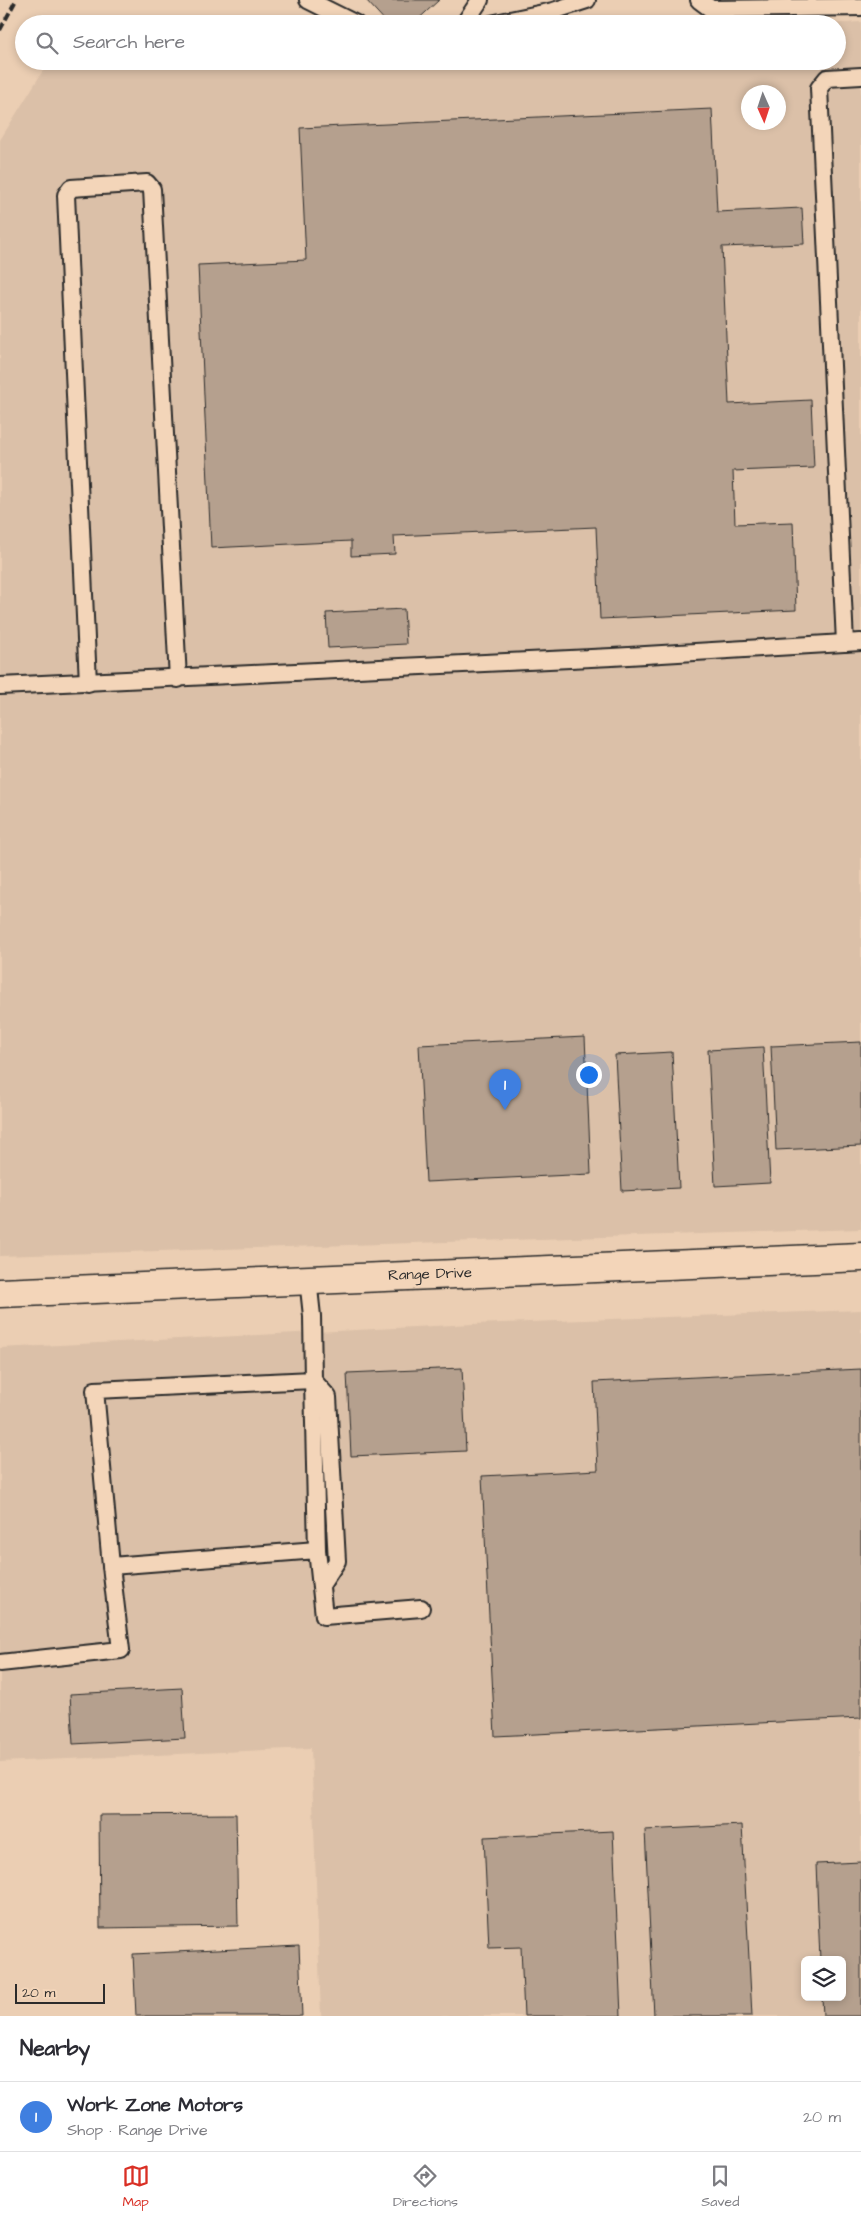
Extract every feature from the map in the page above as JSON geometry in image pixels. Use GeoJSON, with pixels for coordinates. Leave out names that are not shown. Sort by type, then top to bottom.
{"type":"FeatureCollection","features":[{"type":"Feature","properties":{"kind":"street","name":"Range Drive"},"geometry":{"type":"LineString","coordinates":[[0,1293],[861,1258]]}},
{"type":"Feature","properties":{"kind":"lane"},"geometry":{"type":"LineString","coordinates":[[308,0],[338,15]]}},
{"type":"Feature","properties":{"kind":"lane"},"geometry":{"type":"LineString","coordinates":[[470,15],[480,0]]}},
{"type":"Feature","properties":{"kind":"lane"},"geometry":{"type":"LineString","coordinates":[[538,15],[553,12],[587,0]]}},
{"type":"Feature","properties":{"kind":"lane"},"geometry":{"type":"LineString","coordinates":[[699,0],[711,9],[861,8]]}},
{"type":"Feature","properties":{"kind":"lane"},"geometry":{"type":"LineString","coordinates":[[0,686],[612,657],[853,642],[819,88],[827,78],[861,76]]}},
{"type":"Feature","properties":{"kind":"lane"},"geometry":{"type":"LineString","coordinates":[[88,683],[66,195],[71,188],[147,183],[152,189],[178,678]]}},
{"type":"Feature","properties":{"kind":"lane"},"geometry":{"type":"LineString","coordinates":[[308,1279],[312,1316],[317,1550],[324,1616],[421,1608]]}},
{"type":"Feature","properties":{"kind":"lane"},"geometry":{"type":"LineString","coordinates":[[0,1663],[121,1650],[111,1566],[95,1390],[313,1380]]}},
{"type":"Feature","properties":{"kind":"lane"},"geometry":{"type":"LineString","coordinates":[[313,1380],[328,1397],[337,1560],[322,1584]]}},
{"type":"Feature","properties":{"kind":"lane"},"geometry":{"type":"LineString","coordinates":[[111,1566],[317,1550]]}},
{"type":"Feature","properties":{"kind":"shaded area"},"geometry":{"type":"Polygon","coordinates":[[[861,22],[861,1229],[0,1256],[0,140],[43,70],[846,70],[846,23],[861,22]]]}},
{"type":"Feature","properties":{"kind":"shaded area"},"geometry":{"type":"Polygon","coordinates":[[[861,1310],[861,2016],[321,2016],[311,1748],[0,1762],[0,1348],[473,1324],[861,1310]]]}},
{"type":"Feature","properties":{"kind":"building"},"geometry":{"type":"Polygon","coordinates":[[[366,0],[439,0],[423,15],[380,15],[366,0]]]}},
{"type":"Feature","properties":{"kind":"building"},"geometry":{"type":"Polygon","coordinates":[[[712,109],[717,212],[802,208],[804,244],[722,247],[729,404],[811,400],[814,468],[733,471],[735,524],[793,522],[796,610],[600,619],[596,527],[394,536],[395,554],[351,556],[351,541],[211,548],[198,265],[306,260],[300,128],[712,109]]]}},
{"type":"Feature","properties":{"kind":"building"},"geometry":{"type":"Polygon","coordinates":[[[404,609],[406,644],[328,648],[326,613],[404,609]]]}},
{"type":"Feature","properties":{"kind":"building"},"geometry":{"type":"Polygon","coordinates":[[[585,1037],[591,1174],[426,1182],[419,1045],[585,1037]]]}},
{"type":"Feature","properties":{"kind":"building"},"geometry":{"type":"Polygon","coordinates":[[[861,1042],[861,1146],[776,1150],[771,1046],[861,1042]]]}},
{"type":"Feature","properties":{"kind":"building"},"geometry":{"type":"Polygon","coordinates":[[[763,1047],[770,1183],[715,1186],[708,1050],[763,1047]]]}},
{"type":"Feature","properties":{"kind":"building"},"geometry":{"type":"Polygon","coordinates":[[[672,1052],[679,1188],[622,1191],[615,1055],[672,1052]]]}},
{"type":"Feature","properties":{"kind":"building"},"geometry":{"type":"Polygon","coordinates":[[[462,1368],[466,1451],[351,1456],[347,1373],[462,1368]]]}},
{"type":"Feature","properties":{"kind":"building"},"geometry":{"type":"Polygon","coordinates":[[[861,1369],[861,1718],[495,1736],[482,1476],[598,1470],[594,1382],[861,1369]]]}},
{"type":"Feature","properties":{"kind":"building"},"geometry":{"type":"Polygon","coordinates":[[[182,1688],[185,1738],[73,1744],[70,1694],[182,1688]]]}},
{"type":"Feature","properties":{"kind":"building"},"geometry":{"type":"Polygon","coordinates":[[[236,1814],[238,1926],[100,1928],[99,1815],[236,1814]]]}},
{"type":"Feature","properties":{"kind":"building"},"geometry":{"type":"Polygon","coordinates":[[[742,1825],[752,2016],[654,2016],[645,1830],[742,1825]]]}},
{"type":"Feature","properties":{"kind":"building"},"geometry":{"type":"Polygon","coordinates":[[[613,1831],[621,2016],[524,2016],[521,1947],[489,1948],[484,1837],[613,1831]]]}},
{"type":"Feature","properties":{"kind":"building"},"geometry":{"type":"Polygon","coordinates":[[[861,1862],[861,2016],[823,2016],[822,2001],[846,2001],[846,1956],[820,1956],[816,1864],[861,1862]]]}},
{"type":"Feature","properties":{"kind":"building"},"geometry":{"type":"Polygon","coordinates":[[[299,1946],[302,2016],[136,2016],[133,1954],[299,1946]]]}},
{"type":"Feature","properties":{"kind":"railway"},"geometry":{"type":"LineString","coordinates":[[0,30],[16,0]]}},
{"type":"Feature","properties":{"kind":"place","name":"Work Zone Motors"},"geometry":{"type":"Point","coordinates":[505,1110]}}]}
